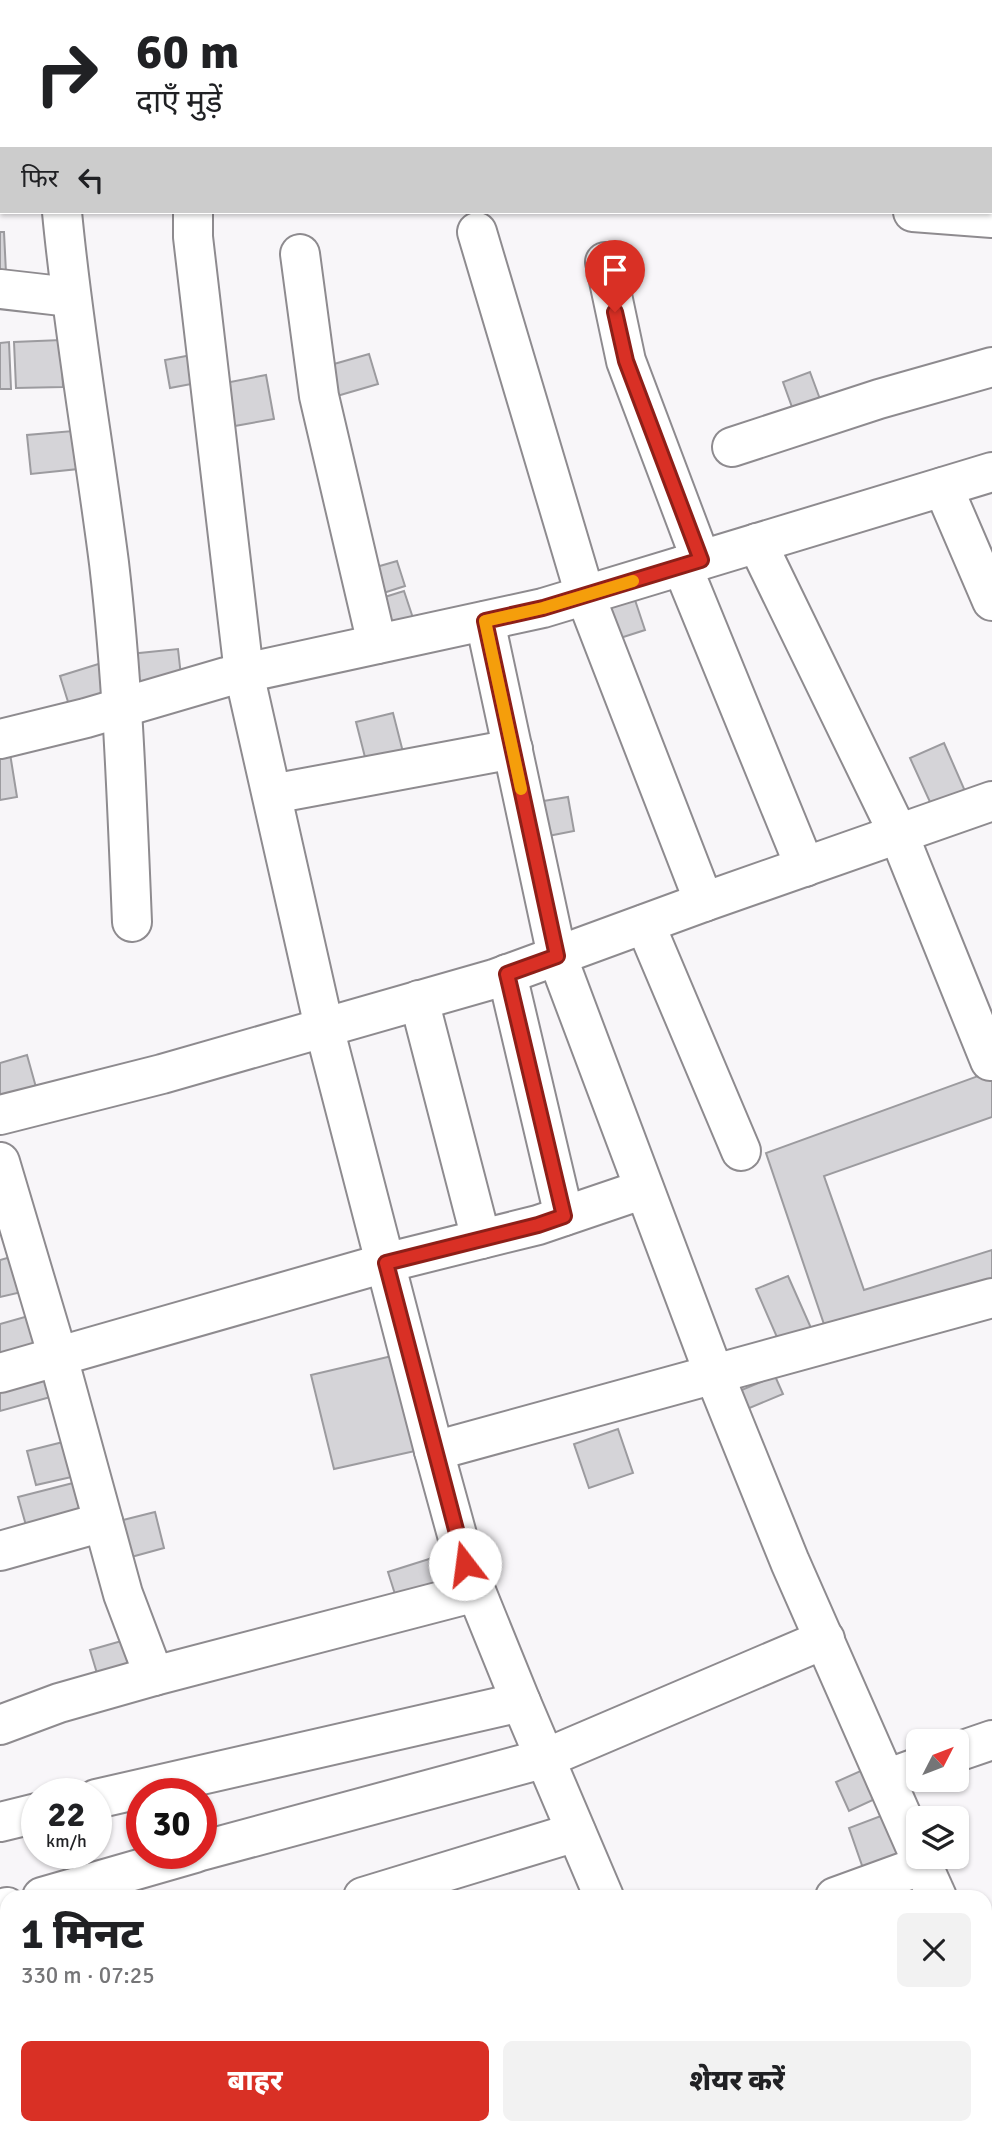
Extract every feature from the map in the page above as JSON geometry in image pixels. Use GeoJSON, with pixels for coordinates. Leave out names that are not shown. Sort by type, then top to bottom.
{"type":"FeatureCollection","features":[{"type":"Feature","properties":{"kind":"street"},"geometry":{"type":"LineString","coordinates":[[62,214],[70,298],[109,564],[124,707],[132,922]]}},
{"type":"Feature","properties":{"kind":"street"},"geometry":{"type":"LineString","coordinates":[[192,214],[244,673],[324,1027],[465,1564],[601,1890]]}},
{"type":"Feature","properties":{"kind":"street"},"geometry":{"type":"LineString","coordinates":[[940,214],[966,216]]}},
{"type":"Feature","properties":{"kind":"street"},"geometry":{"type":"LineString","coordinates":[[477,232],[584,595],[704,902]]}},
{"type":"Feature","properties":{"kind":"street"},"geometry":{"type":"LineString","coordinates":[[300,254],[319,396],[377,644]]}},
{"type":"Feature","properties":{"kind":"street"},"geometry":{"type":"LineString","coordinates":[[605,262],[626,361],[691,563],[805,867]]}},
{"type":"Feature","properties":{"kind":"street"},"geometry":{"type":"LineString","coordinates":[[0,289],[70,298]]}},
{"type":"Feature","properties":{"kind":"street"},"geometry":{"type":"LineString","coordinates":[[732,447],[879,399],[992,367]]}},
{"type":"Feature","properties":{"kind":"street"},"geometry":{"type":"LineString","coordinates":[[0,739],[244,673],[543,608],[992,472]]}},
{"type":"Feature","properties":{"kind":"street"},"geometry":{"type":"LineString","coordinates":[[943,487],[992,600]]}},
{"type":"Feature","properties":{"kind":"street"},"geometry":{"type":"LineString","coordinates":[[757,543],[898,833],[990,1061]]}},
{"type":"Feature","properties":{"kind":"street"},"geometry":{"type":"LineString","coordinates":[[485,621],[557,956],[714,1374],[790,1562],[825,1639],[902,1773],[910,1806]]}},
{"type":"Feature","properties":{"kind":"street"},"geometry":{"type":"LineString","coordinates":[[272,794],[513,750]]}},
{"type":"Feature","properties":{"kind":"street"},"geometry":{"type":"LineString","coordinates":[[0,1115],[162,1074],[507,974],[992,801]]}},
{"type":"Feature","properties":{"kind":"street"},"geometry":{"type":"LineString","coordinates":[[645,924],[741,1151]]}},
{"type":"Feature","properties":{"kind":"street"},"geometry":{"type":"LineString","coordinates":[[507,974],[564,1216]]}},
{"type":"Feature","properties":{"kind":"street"},"geometry":{"type":"LineString","coordinates":[[419,1000],[481,1239]]}},
{"type":"Feature","properties":{"kind":"street"},"geometry":{"type":"LineString","coordinates":[[0,1162],[58,1357],[123,1594],[153,1676]]}},
{"type":"Feature","properties":{"kind":"street"},"geometry":{"type":"LineString","coordinates":[[0,1373],[386,1263],[564,1216],[644,1189]]}},
{"type":"Feature","properties":{"kind":"street"},"geometry":{"type":"LineString","coordinates":[[434,1451],[992,1298]]}},
{"type":"Feature","properties":{"kind":"street"},"geometry":{"type":"LineString","coordinates":[[0,1551],[103,1522]]}},
{"type":"Feature","properties":{"kind":"street"},"geometry":{"type":"LineString","coordinates":[[0,1725],[59,1703],[153,1676],[476,1592]]}},
{"type":"Feature","properties":{"kind":"street"},"geometry":{"type":"LineString","coordinates":[[217,1847],[546,1758],[825,1639]]}},
{"type":"Feature","properties":{"kind":"street"},"geometry":{"type":"LineString","coordinates":[[112,1796],[521,1702]]}},
{"type":"Feature","properties":{"kind":"street"},"geometry":{"type":"LineString","coordinates":[[970,1748],[992,1740]]}},
{"type":"Feature","properties":{"kind":"street"},"geometry":{"type":"LineString","coordinates":[[0,1822],[21,1817]]}},
{"type":"Feature","properties":{"kind":"street"},"geometry":{"type":"LineString","coordinates":[[386,1890],[576,1832]]}},
{"type":"Feature","properties":{"kind":"street"},"geometry":{"type":"LineString","coordinates":[[66,1890],[139,1869]]}},
{"type":"Feature","properties":{"kind":"street"},"geometry":{"type":"LineString","coordinates":[[856,1890],[921,1869]]}},
{"type":"Feature","properties":{"kind":"building"},"geometry":{"type":"Polygon","coordinates":[[[0,232],[4,232],[6,273],[0,273],[0,232]]]}},
{"type":"Feature","properties":{"kind":"building"},"geometry":{"type":"Polygon","coordinates":[[[61,340],[63,387],[16,388],[14,342],[61,340]]]}},
{"type":"Feature","properties":{"kind":"building"},"geometry":{"type":"Polygon","coordinates":[[[9,342],[11,389],[0,389],[0,343],[9,342]]]}},
{"type":"Feature","properties":{"kind":"building"},"geometry":{"type":"Polygon","coordinates":[[[202,353],[207,381],[170,388],[165,360],[202,353]]]}},
{"type":"Feature","properties":{"kind":"building"},"geometry":{"type":"Polygon","coordinates":[[[369,354],[378,384],[337,396],[327,366],[369,354]]]}},
{"type":"Feature","properties":{"kind":"building"},"geometry":{"type":"Polygon","coordinates":[[[810,372],[824,410],[797,421],[783,382],[810,372]]]}},
{"type":"Feature","properties":{"kind":"building"},"geometry":{"type":"Polygon","coordinates":[[[266,375],[274,419],[229,427],[220,384],[266,375]]]}},
{"type":"Feature","properties":{"kind":"building"},"geometry":{"type":"Polygon","coordinates":[[[73,431],[78,469],[31,474],[27,435],[73,431]]]}},
{"type":"Feature","properties":{"kind":"building"},"geometry":{"type":"Polygon","coordinates":[[[397,561],[405,586],[374,596],[366,570],[397,561]]]}},
{"type":"Feature","properties":{"kind":"building"},"geometry":{"type":"Polygon","coordinates":[[[404,591],[415,624],[383,634],[372,601],[404,591]]]}},
{"type":"Feature","properties":{"kind":"building"},"geometry":{"type":"Polygon","coordinates":[[[634,597],[645,630],[611,641],[601,608],[634,597]]]}},
{"type":"Feature","properties":{"kind":"building"},"geometry":{"type":"Polygon","coordinates":[[[178,649],[182,685],[134,691],[130,654],[178,649]]]}},
{"type":"Feature","properties":{"kind":"building"},"geometry":{"type":"Polygon","coordinates":[[[108,661],[117,691],[69,705],[60,676],[108,661]]]}},
{"type":"Feature","properties":{"kind":"building"},"geometry":{"type":"Polygon","coordinates":[[[393,713],[404,756],[367,765],[356,722],[393,713]]]}},
{"type":"Feature","properties":{"kind":"building"},"geometry":{"type":"Polygon","coordinates":[[[8,741],[17,797],[0,800],[0,743],[8,741]]]}},
{"type":"Feature","properties":{"kind":"building"},"geometry":{"type":"Polygon","coordinates":[[[944,743],[968,798],[935,813],[910,758],[944,743]]]}},
{"type":"Feature","properties":{"kind":"building"},"geometry":{"type":"Polygon","coordinates":[[[568,797],[574,831],[543,837],[537,802],[568,797]]]}},
{"type":"Feature","properties":{"kind":"building"},"geometry":{"type":"Polygon","coordinates":[[[27,1055],[39,1098],[0,1109],[0,1063],[27,1055]]]}},
{"type":"Feature","properties":{"kind":"building"},"geometry":{"type":"Polygon","coordinates":[[[992,1071],[992,1117],[824,1176],[864,1290],[992,1250],[992,1289],[829,1339],[766,1153],[992,1071]]]}},
{"type":"Feature","properties":{"kind":"building"},"geometry":{"type":"Polygon","coordinates":[[[18,1255],[26,1291],[0,1297],[0,1260],[18,1255]]]}},
{"type":"Feature","properties":{"kind":"building"},"geometry":{"type":"Polygon","coordinates":[[[788,1276],[815,1337],[783,1351],[756,1289],[788,1276]]]}},
{"type":"Feature","properties":{"kind":"building"},"geometry":{"type":"Polygon","coordinates":[[[32,1315],[44,1355],[0,1368],[0,1324],[32,1315]]]}},
{"type":"Feature","properties":{"kind":"building"},"geometry":{"type":"Polygon","coordinates":[[[392,1356],[415,1451],[334,1469],[311,1375],[392,1356]]]}},
{"type":"Feature","properties":{"kind":"building"},"geometry":{"type":"Polygon","coordinates":[[[45,1363],[54,1396],[0,1411],[0,1376],[45,1363]]]}},
{"type":"Feature","properties":{"kind":"building"},"geometry":{"type":"Polygon","coordinates":[[[775,1376],[783,1394],[740,1412],[732,1394],[775,1376]]]}},
{"type":"Feature","properties":{"kind":"building"},"geometry":{"type":"Polygon","coordinates":[[[618,1429],[633,1473],[589,1488],[574,1444],[618,1429]]]}},
{"type":"Feature","properties":{"kind":"building"},"geometry":{"type":"Polygon","coordinates":[[[67,1441],[76,1476],[36,1485],[27,1451],[67,1441]]]}},
{"type":"Feature","properties":{"kind":"building"},"geometry":{"type":"Polygon","coordinates":[[[77,1482],[88,1520],[29,1536],[18,1497],[77,1482]]]}},
{"type":"Feature","properties":{"kind":"building"},"geometry":{"type":"Polygon","coordinates":[[[155,1512],[164,1548],[124,1559],[115,1522],[155,1512]]]}},
{"type":"Feature","properties":{"kind":"building"},"geometry":{"type":"Polygon","coordinates":[[[448,1553],[459,1592],[400,1610],[388,1572],[448,1553]]]}},
{"type":"Feature","properties":{"kind":"building"},"geometry":{"type":"Polygon","coordinates":[[[125,1640],[133,1671],[99,1680],[90,1650],[125,1640]]]}},
{"type":"Feature","properties":{"kind":"building"},"geometry":{"type":"Polygon","coordinates":[[[874,1765],[888,1793],[849,1811],[836,1782],[874,1765]]]}},
{"type":"Feature","properties":{"kind":"building"},"geometry":{"type":"Polygon","coordinates":[[[894,1811],[906,1843],[906,1859],[865,1874],[849,1828],[894,1811]]]}},
{"type":"Feature","properties":{"kind":"slow traffic"},"geometry":{"type":"LineString","coordinates":[[521,789],[485,621],[543,608],[633,581]]}},
{"type":"Feature","properties":{"kind":"route"},"geometry":{"type":"LineString","coordinates":[[465,1564],[386,1263],[564,1216],[507,974],[557,956],[485,621],[543,608],[701,560],[626,361],[615,312]]}}]}
